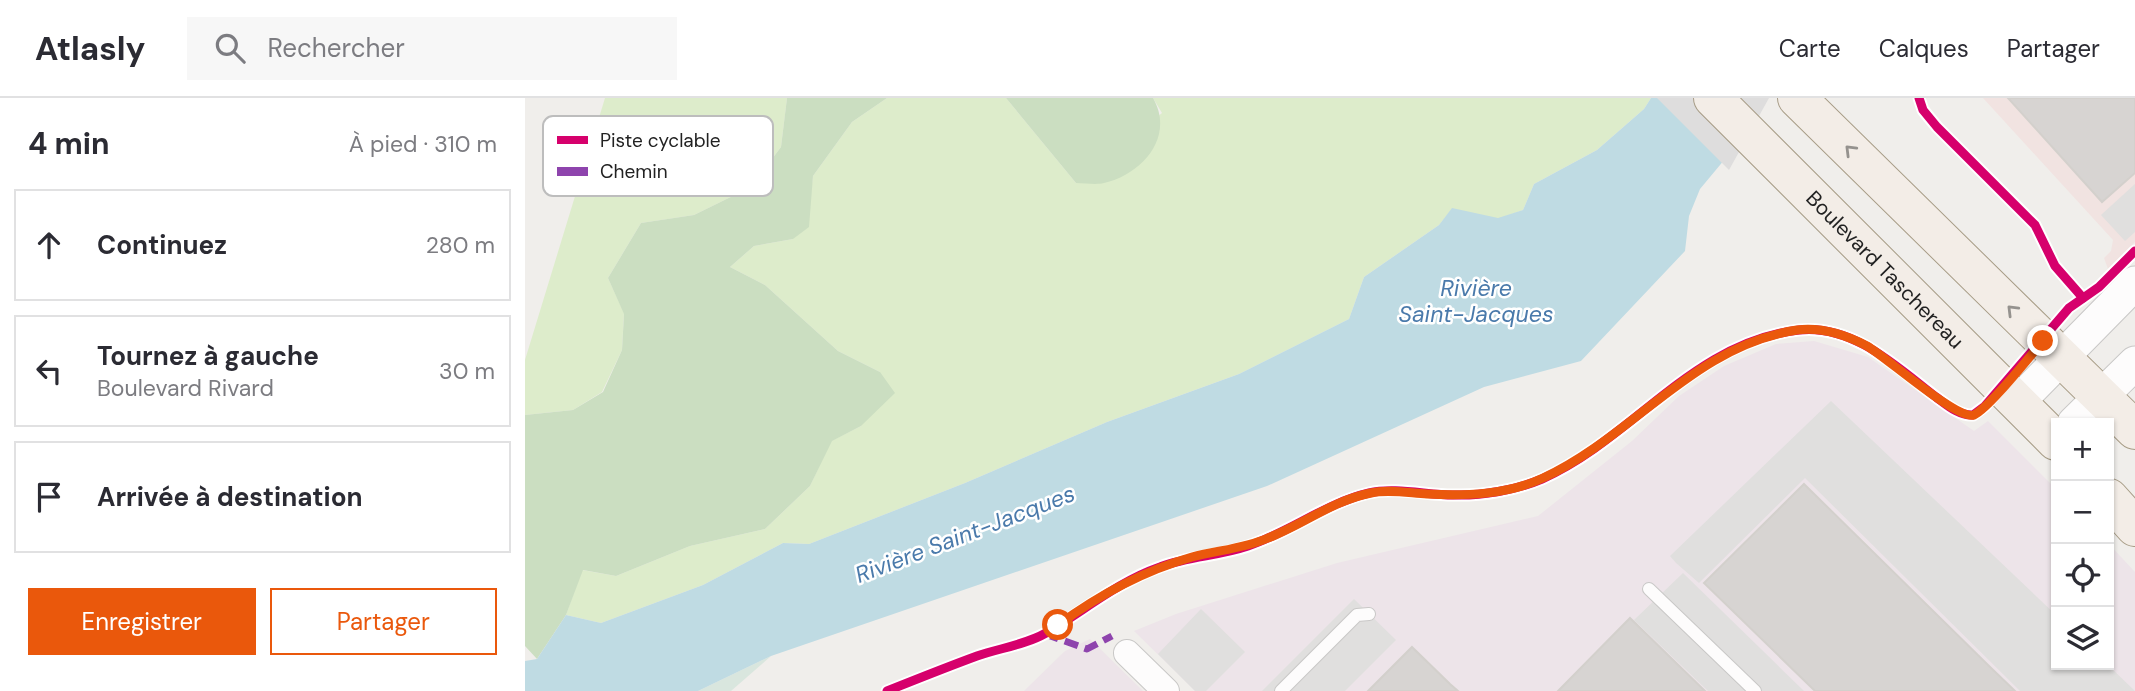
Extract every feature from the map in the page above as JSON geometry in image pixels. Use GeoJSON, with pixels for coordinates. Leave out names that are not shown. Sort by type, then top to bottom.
{"type":"FeatureCollection","features":[{"type":"Feature","properties":{"kind":"main road","name":"Boulevard Taschereau"},"geometry":{"type":"LineString","coordinates":[[1713,98],[2051,436]]}},
{"type":"Feature","properties":{"kind":"main road"},"geometry":{"type":"LineString","coordinates":[[1797,98],[2135,430]]}},
{"type":"Feature","properties":{"kind":"main road"},"geometry":{"type":"LineString","coordinates":[[2114,504],[2135,527]]}},
{"type":"Feature","properties":{"kind":"street"},"geometry":{"type":"LineString","coordinates":[[2018,402],[2135,283]]}},
{"type":"Feature","properties":{"kind":"street"},"geometry":{"type":"LineString","coordinates":[[2079,418],[2135,363]]}},
{"type":"Feature","properties":{"kind":"street"},"geometry":{"type":"LineString","coordinates":[[1127,653],[1165,691]]}},
{"type":"Feature","properties":{"kind":"lane"},"geometry":{"type":"LineString","coordinates":[[1649,589],[1755,691]]}},
{"type":"Feature","properties":{"kind":"lane"},"geometry":{"type":"LineString","coordinates":[[1281,691],[1357,615],[1369,614]]}},
{"type":"Feature","properties":{"kind":"shaded area"},"geometry":{"type":"Polygon","coordinates":[[[1983,98],[2135,98],[2135,242],[2108,269],[2104,258],[2111,251],[2113,240],[1983,98]]]}},
{"type":"Feature","properties":{"kind":"shaded area"},"geometry":{"type":"Polygon","coordinates":[[[2135,184],[2135,232],[2125,241],[2101,215],[2135,184]]]}},
{"type":"Feature","properties":{"kind":"shaded area"},"geometry":{"type":"Polygon","coordinates":[[[1814,341],[1868,357],[1974,431],[1988,421],[2051,484],[2051,670],[2114,670],[2114,549],[2135,572],[2135,691],[1195,691],[1134,631],[1176,614],[1337,563],[1538,516],[1632,441],[1679,396],[1724,366],[1776,344],[1814,341]]]}},
{"type":"Feature","properties":{"kind":"shaded area"},"geometry":{"type":"Polygon","coordinates":[[[1831,401],[2051,610],[2051,670],[2113,670],[2135,691],[2020,691],[1805,478],[1699,583],[1670,556],[1831,401]]]}},
{"type":"Feature","properties":{"kind":"shaded area"},"geometry":{"type":"Polygon","coordinates":[[[1683,573],[1804,691],[1708,691],[1634,620],[1683,573]]]}},
{"type":"Feature","properties":{"kind":"shaded area"},"geometry":{"type":"Polygon","coordinates":[[[1354,599],[1396,640],[1345,691],[1262,691],[1354,599]]]}},
{"type":"Feature","properties":{"kind":"shaded area"},"geometry":{"type":"Polygon","coordinates":[[[1201,609],[1245,652],[1206,691],[1195,691],[1158,654],[1201,609]]]}},
{"type":"Feature","properties":{"kind":"shaded area"},"geometry":{"type":"Polygon","coordinates":[[[1090,639],[1143,691],[1024,691],[1065,651],[1090,639]]]}},
{"type":"Feature","properties":{"kind":"shaded area"},"geometry":{"type":"Polygon","coordinates":[[[771,656],[731,691],[698,691],[771,656]]]}},
{"type":"Feature","properties":{"kind":"green space"},"geometry":{"type":"Polygon","coordinates":[[[605,98],[787,98],[781,147],[773,158],[773,116],[600,116],[605,98]]]}},
{"type":"Feature","properties":{"kind":"green space"},"geometry":{"type":"Polygon","coordinates":[[[787,98],[887,98],[852,122],[813,176],[809,227],[793,239],[754,246],[730,267],[765,285],[838,351],[880,372],[895,393],[861,426],[832,441],[810,486],[765,529],[690,546],[616,576],[583,570],[566,615],[537,659],[525,646],[525,415],[573,410],[603,392],[622,350],[624,314],[608,278],[641,223],[694,215],[733,196],[773,196],[773,158],[781,147],[787,98]]]}},
{"type":"Feature","properties":{"kind":"green space"},"geometry":{"type":"Polygon","coordinates":[[[887,98],[1006,98],[1076,183],[1162,113],[1153,98],[1651,98],[1644,109],[1597,150],[1534,184],[1523,210],[1498,219],[1452,209],[1439,225],[1364,277],[1349,319],[1239,374],[1107,422],[965,483],[809,544],[783,543],[703,585],[601,623],[566,615],[582,570],[616,576],[690,546],[765,529],[810,486],[831,441],[861,426],[880,372],[838,351],[765,285],[730,267],[754,246],[793,239],[810,200],[813,176],[852,122],[887,98]]]}},
{"type":"Feature","properties":{"kind":"green space"},"geometry":{"type":"Polygon","coordinates":[[[1006,98],[1153,98],[1159,112],[1160,126],[1151,151],[1131,171],[1101,184],[1076,183],[1006,98]]]}},
{"type":"Feature","properties":{"kind":"green space"},"geometry":{"type":"Polygon","coordinates":[[[575,196],[733,196],[694,215],[641,223],[608,278],[624,313],[622,350],[602,392],[573,410],[525,415],[525,360],[575,196]]]}},
{"type":"Feature","properties":{"kind":"water","name":"Rivière Saint-Jacques"},"geometry":{"type":"Polygon","coordinates":[[[1651,98],[1762,98],[1725,159],[1700,189],[1689,216],[1685,251],[1581,361],[1484,387],[1267,486],[771,656],[698,691],[525,691],[525,661],[537,659],[566,615],[601,623],[703,585],[783,543],[809,544],[965,483],[1107,422],[1239,374],[1349,319],[1364,277],[1439,225],[1452,208],[1498,218],[1523,210],[1534,184],[1597,150],[1644,109],[1651,98]]]}},
{"type":"Feature","properties":{"kind":"pier"},"geometry":{"type":"Polygon","coordinates":[[[1657,98],[1769,98],[1729,170],[1657,98]]]}},
{"type":"Feature","properties":{"kind":"building"},"geometry":{"type":"Polygon","coordinates":[[[2008,98],[2135,98],[2135,173],[2102,202],[2008,98]]]}},
{"type":"Feature","properties":{"kind":"building"},"geometry":{"type":"Polygon","coordinates":[[[1804,484],[2015,691],[1815,691],[1704,583],[1804,484]]]}},
{"type":"Feature","properties":{"kind":"building"},"geometry":{"type":"Polygon","coordinates":[[[1630,618],[1705,691],[1558,691],[1630,618]]]}},
{"type":"Feature","properties":{"kind":"building"},"geometry":{"type":"Polygon","coordinates":[[[1412,647],[1450,684],[1458,691],[1368,691],[1412,647]]]}},
{"type":"Feature","properties":{"kind":"marked path"},"geometry":{"type":"LineString","coordinates":[[1045,634],[1087,649],[1112,636]]}},
{"type":"Feature","properties":{"kind":"cycle path"},"geometry":{"type":"LineString","coordinates":[[1919,98],[1923,110],[1937,127],[2035,225],[2055,266],[2083,298]]}},
{"type":"Feature","properties":{"kind":"cycle path"},"geometry":{"type":"LineString","coordinates":[[887,691],[977,656],[1038,637],[1144,573],[1171,563],[1248,546],[1353,498],[1379,491],[1443,495],[1487,493],[1542,479],[1606,440],[1695,372],[1727,353],[1761,338],[1799,330],[1838,334],[1890,361],[1953,409],[1973,415],[1985,406],[2069,308],[2099,287],[2135,251]]}},
{"type":"Feature","properties":{"kind":"route"},"geometry":{"type":"LineString","coordinates":[[1058,625],[1097,597],[1158,567],[1196,556],[1245,547],[1335,505],[1371,492],[1456,496],[1494,492],[1539,480],[1581,459],[1631,424],[1668,390],[1695,370],[1743,345],[1769,337],[1798,330],[1817,329],[1849,338],[1888,359],[1952,408],[1966,415],[1973,415],[1985,405],[2043,341]]}}]}
